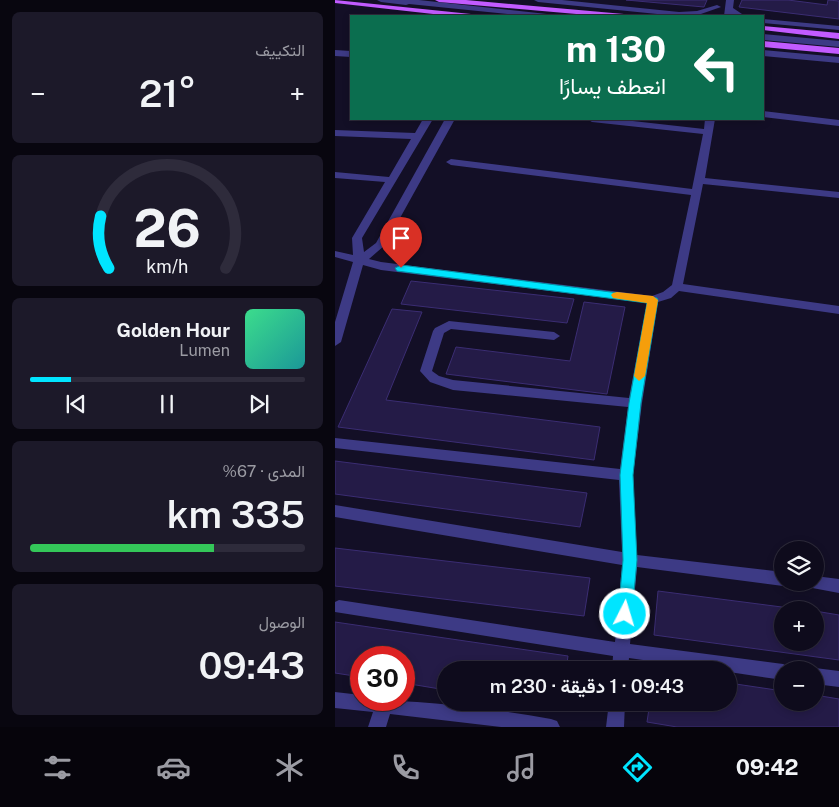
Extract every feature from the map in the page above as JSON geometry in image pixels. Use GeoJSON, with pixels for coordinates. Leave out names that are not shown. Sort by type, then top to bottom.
{"type":"FeatureCollection","features":[{"type":"Feature","properties":{"kind":"main road"},"geometry":{"type":"LineString","coordinates":[[439,0],[612,15]]}},
{"type":"Feature","properties":{"kind":"main road"},"geometry":{"type":"LineString","coordinates":[[335,1],[462,15]]}},
{"type":"Feature","properties":{"kind":"main road"},"geometry":{"type":"LineString","coordinates":[[764,28],[839,36]]}},
{"type":"Feature","properties":{"kind":"main road"},"geometry":{"type":"LineString","coordinates":[[764,44],[839,51]]}},
{"type":"Feature","properties":{"kind":"street"},"geometry":{"type":"LineString","coordinates":[[381,0],[514,15]]}},
{"type":"Feature","properties":{"kind":"street"},"geometry":{"type":"LineString","coordinates":[[397,0],[538,15]]}},
{"type":"Feature","properties":{"kind":"street"},"geometry":{"type":"LineString","coordinates":[[538,0],[679,14],[698,13],[718,4]]}},
{"type":"Feature","properties":{"kind":"street"},"geometry":{"type":"LineString","coordinates":[[729,8],[740,15]]}},
{"type":"Feature","properties":{"kind":"street"},"geometry":{"type":"LineString","coordinates":[[764,21],[839,28]]}},
{"type":"Feature","properties":{"kind":"street"},"geometry":{"type":"LineString","coordinates":[[764,38],[839,46]]}},
{"type":"Feature","properties":{"kind":"street"},"geometry":{"type":"LineString","coordinates":[[335,53],[350,54]]}},
{"type":"Feature","properties":{"kind":"street"},"geometry":{"type":"LineString","coordinates":[[764,53],[839,60]]}},
{"type":"Feature","properties":{"kind":"street"},"geometry":{"type":"LineString","coordinates":[[764,114],[839,123]]}},
{"type":"Feature","properties":{"kind":"street"},"geometry":{"type":"LineString","coordinates":[[335,342],[359,260],[357,238],[427,120]]}},
{"type":"Feature","properties":{"kind":"street"},"geometry":{"type":"LineString","coordinates":[[359,260],[380,245],[449,120]]}},
{"type":"Feature","properties":{"kind":"street"},"geometry":{"type":"LineString","coordinates":[[601,120],[708,132]]}},
{"type":"Feature","properties":{"kind":"street"},"geometry":{"type":"LineString","coordinates":[[335,254],[381,266],[653,300],[667,295],[677,287],[710,120]]}},
{"type":"Feature","properties":{"kind":"street"},"geometry":{"type":"LineString","coordinates":[[335,133],[418,136]]}},
{"type":"Feature","properties":{"kind":"street"},"geometry":{"type":"LineString","coordinates":[[451,162],[698,187],[839,195]]}},
{"type":"Feature","properties":{"kind":"street"},"geometry":{"type":"LineString","coordinates":[[335,175],[392,180]]}},
{"type":"Feature","properties":{"kind":"street"},"geometry":{"type":"LineString","coordinates":[[677,287],[839,310]]}},
{"type":"Feature","properties":{"kind":"street"},"geometry":{"type":"LineString","coordinates":[[620,661],[630,560],[627,475],[635,403],[653,300]]}},
{"type":"Feature","properties":{"kind":"street"},"geometry":{"type":"LineString","coordinates":[[554,336],[449,325],[439,331],[426,370],[429,376],[453,385],[635,403]]}},
{"type":"Feature","properties":{"kind":"street"},"geometry":{"type":"LineString","coordinates":[[335,443],[627,475]]}},
{"type":"Feature","properties":{"kind":"street"},"geometry":{"type":"LineString","coordinates":[[335,511],[630,560],[774,578]]}},
{"type":"Feature","properties":{"kind":"street"},"geometry":{"type":"LineString","coordinates":[[824,584],[839,586]]}},
{"type":"Feature","properties":{"kind":"street"},"geometry":{"type":"LineString","coordinates":[[339,607],[621,650],[774,671]]}},
{"type":"Feature","properties":{"kind":"street"},"geometry":{"type":"LineString","coordinates":[[824,677],[839,679]]}},
{"type":"Feature","properties":{"kind":"street"},"geometry":{"type":"LineString","coordinates":[[335,700],[350,702]]}},
{"type":"Feature","properties":{"kind":"street"},"geometry":{"type":"LineString","coordinates":[[377,727],[382,711]]}},
{"type":"Feature","properties":{"kind":"street"},"geometry":{"type":"LineString","coordinates":[[415,711],[502,723],[551,727]]}},
{"type":"Feature","properties":{"kind":"street"},"geometry":{"type":"LineString","coordinates":[[615,727],[616,711]]}},
{"type":"Feature","properties":{"kind":"building"},"geometry":{"type":"Polygon","coordinates":[[[626,0],[707,0],[704,7],[626,0]]]}},
{"type":"Feature","properties":{"kind":"building"},"geometry":{"type":"Polygon","coordinates":[[[742,0],[788,0],[827,5],[828,0],[839,1],[839,19],[739,7],[742,0]]]}},
{"type":"Feature","properties":{"kind":"building"},"geometry":{"type":"Polygon","coordinates":[[[411,281],[574,299],[567,323],[401,304],[411,281]]]}},
{"type":"Feature","properties":{"kind":"building"},"geometry":{"type":"Polygon","coordinates":[[[584,302],[625,307],[607,394],[446,374],[456,347],[570,361],[584,302]]]}},
{"type":"Feature","properties":{"kind":"building"},"geometry":{"type":"Polygon","coordinates":[[[392,309],[422,312],[386,400],[600,427],[594,460],[338,427],[392,309]]]}},
{"type":"Feature","properties":{"kind":"building"},"geometry":{"type":"Polygon","coordinates":[[[335,461],[587,493],[580,527],[335,494],[335,461]]]}},
{"type":"Feature","properties":{"kind":"building"},"geometry":{"type":"Polygon","coordinates":[[[335,548],[590,578],[584,616],[335,586],[335,548]]]}},
{"type":"Feature","properties":{"kind":"building"},"geometry":{"type":"Polygon","coordinates":[[[658,591],[774,606],[774,651],[824,651],[824,612],[839,615],[839,660],[654,635],[658,591]]]}},
{"type":"Feature","properties":{"kind":"building"},"geometry":{"type":"Polygon","coordinates":[[[335,622],[568,656],[567,661],[437,661],[437,688],[415,685],[415,646],[350,646],[350,675],[335,673],[335,622]]]}},
{"type":"Feature","properties":{"kind":"building"},"geometry":{"type":"Polygon","coordinates":[[[737,684],[774,690],[774,711],[824,711],[824,696],[839,699],[839,727],[677,727],[647,722],[649,711],[737,711],[737,684]]]}},
{"type":"Feature","properties":{"kind":"slow traffic"},"geometry":{"type":"LineString","coordinates":[[617,295],[653,300],[639,376]]}},
{"type":"Feature","properties":{"kind":"route"},"geometry":{"type":"LineString","coordinates":[[401,268],[653,300],[635,403],[627,475],[630,560],[625,614]]}}]}
